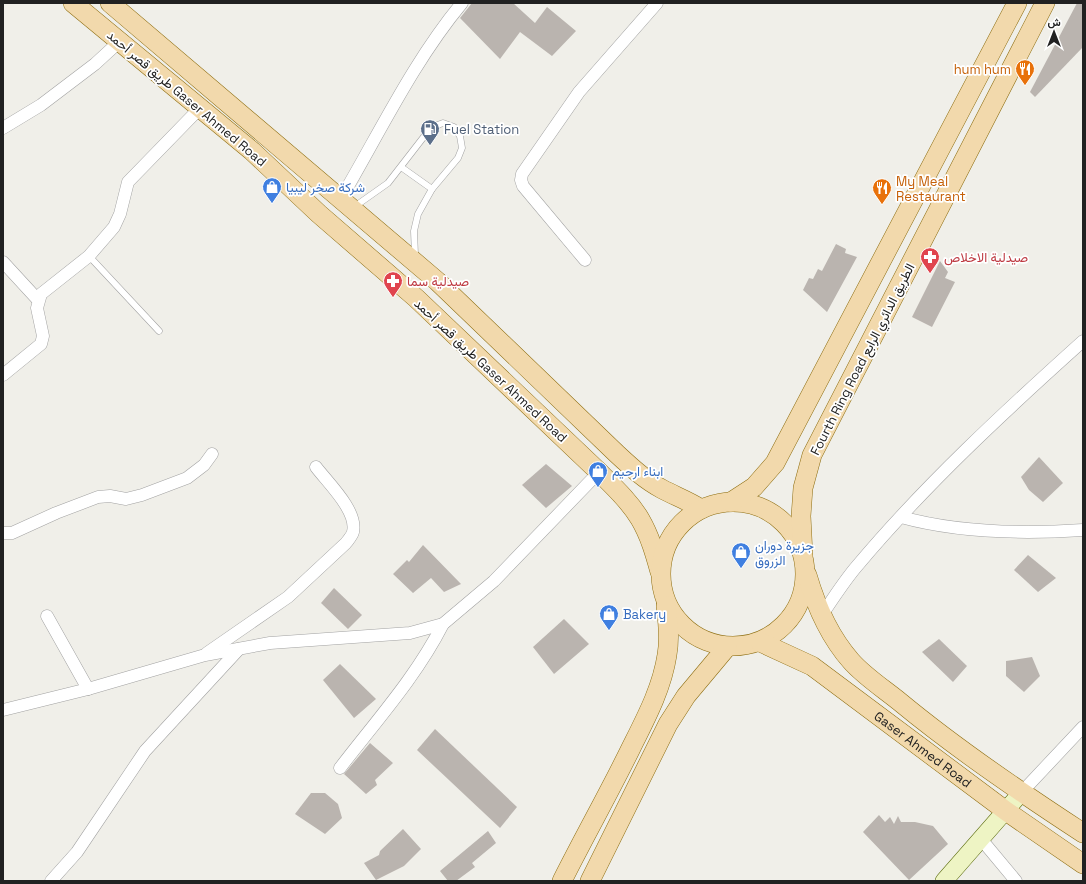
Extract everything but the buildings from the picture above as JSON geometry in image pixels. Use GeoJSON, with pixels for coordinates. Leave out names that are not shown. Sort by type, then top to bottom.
{"type":"FeatureCollection","features":[{"type":"Feature","properties":{"kind":"main road","name":"طريق قصر أحمد Gaser Ahmed Road"},"geometry":{"type":"LineString","coordinates":[[73,3],[252,151],[319,214],[416,298],[599,472],[622,495],[640,520],[652,544],[660,572]]}},
{"type":"Feature","properties":{"kind":"main road","name":"طريق قصر أحمد Gaser Ahmed Road"},"geometry":{"type":"LineString","coordinates":[[110,3],[416,262],[617,454],[639,473],[662,489],[689,501],[701,509]]}},
{"type":"Feature","properties":{"kind":"main road","name":"Fourth Ring Road الطريق الدائري الرابع"},"geometry":{"type":"LineString","coordinates":[[732,502],[754,487],[775,463],[1017,3]]}},
{"type":"Feature","properties":{"kind":"main road","name":"Fourth Ring Road الطريق الدائري الرابع"},"geometry":{"type":"LineString","coordinates":[[804,562],[801,516],[803,488],[812,455],[1046,3]]}},
{"type":"Feature","properties":{"kind":"main road"},"geometry":{"type":"LineString","coordinates":[[562,881],[630,751],[660,684],[667,654],[668,627],[666,603],[661,588],[660,572],[665,549],[676,528],[688,517],[701,509],[716,504],[732,502],[748,503],[763,508],[776,516],[788,527],[797,540],[804,562],[803,592],[794,613],[779,630],[760,642],[738,647],[727,647],[702,640],[680,625],[666,603]]}},
{"type":"Feature","properties":{"kind":"main road","name":"Gaser Ahmed Road"},"geometry":{"type":"LineString","coordinates":[[804,562],[813,596],[821,616],[834,639],[852,662],[949,742],[1021,793],[1083,833]]}},
{"type":"Feature","properties":{"kind":"main road","name":"Gaser Ahmed Road"},"geometry":{"type":"LineString","coordinates":[[760,642],[812,666],[1006,812],[1083,864]]}},
{"type":"Feature","properties":{"kind":"main road"},"geometry":{"type":"LineString","coordinates":[[590,881],[668,724],[686,696],[727,647]]}},
{"type":"Feature","properties":{"kind":"street"},"geometry":{"type":"LineString","coordinates":[[346,204],[420,62],[443,26],[462,3]]}},
{"type":"Feature","properties":{"kind":"street"},"geometry":{"type":"LineString","coordinates":[[585,260],[523,186],[521,180],[522,174],[578,92],[657,3]]}},
{"type":"Feature","properties":{"kind":"street"},"geometry":{"type":"LineString","coordinates":[[3,128],[41,106],[95,64],[120,41]]}},
{"type":"Feature","properties":{"kind":"street"},"geometry":{"type":"LineString","coordinates":[[3,375],[36,350],[41,344],[43,336],[37,308],[38,300],[44,291],[89,256],[114,227],[120,214],[128,182],[200,108]]}},
{"type":"Feature","properties":{"kind":"street"},"geometry":{"type":"LineString","coordinates":[[3,262],[38,300]]}},
{"type":"Feature","properties":{"kind":"street"},"geometry":{"type":"LineString","coordinates":[[821,616],[856,567],[901,517],[1028,391],[1083,341]]}},
{"type":"Feature","properties":{"kind":"street"},"geometry":{"type":"LineString","coordinates":[[3,533],[12,533],[56,513],[98,497],[110,496],[126,499],[142,495],[187,478],[204,465],[212,454]]}},
{"type":"Feature","properties":{"kind":"street"},"geometry":{"type":"LineString","coordinates":[[205,655],[288,597],[346,543],[353,532],[353,522],[350,511],[316,467]]}},
{"type":"Feature","properties":{"kind":"street"},"geometry":{"type":"LineString","coordinates":[[340,768],[414,674],[429,652],[444,624],[494,581],[599,472]]}},
{"type":"Feature","properties":{"kind":"street"},"geometry":{"type":"LineString","coordinates":[[901,517],[939,526],[1019,532],[1083,530]]}},
{"type":"Feature","properties":{"kind":"street"},"geometry":{"type":"LineString","coordinates":[[48,616],[88,689]]}},
{"type":"Feature","properties":{"kind":"street"},"geometry":{"type":"LineString","coordinates":[[3,710],[88,689],[205,655],[270,643],[410,633],[444,624]]}},
{"type":"Feature","properties":{"kind":"street"},"geometry":{"type":"LineString","coordinates":[[50,881],[77,852],[144,750],[239,649]]}},
{"type":"Feature","properties":{"kind":"street"},"geometry":{"type":"LineString","coordinates":[[944,881],[1006,812],[1021,793],[1083,726]]}},
{"type":"Feature","properties":{"kind":"street"},"geometry":{"type":"LineString","coordinates":[[981,839],[1016,881]]}},
{"type":"Feature","properties":{"kind":"lane"},"geometry":{"type":"LineString","coordinates":[[346,204],[369,198],[388,183],[426,134],[435,126],[443,123],[454,127],[460,136],[462,148],[458,158],[432,189],[418,214],[414,230],[416,262]]}},
{"type":"Feature","properties":{"kind":"lane"},"geometry":{"type":"LineString","coordinates":[[401,167],[432,189]]}},
{"type":"Feature","properties":{"kind":"lane"},"geometry":{"type":"LineString","coordinates":[[89,256],[159,331]]}},
{"type":"Feature","properties":{"kind":"place","name":"hum hum"},"geometry":{"type":"Point","coordinates":[1025,86]}},
{"type":"Feature","properties":{"kind":"place","name":"Fuel Station"},"geometry":{"type":"Point","coordinates":[430,146]}},
{"type":"Feature","properties":{"kind":"place","name":"شركة صخر ليبيا"},"geometry":{"type":"Point","coordinates":[272,204]}},
{"type":"Feature","properties":{"kind":"place","name":"My Meal Restaurant"},"geometry":{"type":"Point","coordinates":[882,205]}},
{"type":"Feature","properties":{"kind":"place","name":"صيدلية الاخلاص"},"geometry":{"type":"Point","coordinates":[930,274]}},
{"type":"Feature","properties":{"kind":"place","name":"صيدلية سما"},"geometry":{"type":"Point","coordinates":[393,298]}},
{"type":"Feature","properties":{"kind":"place","name":"ابناء ارحيم"},"geometry":{"type":"Point","coordinates":[598,488]}},
{"type":"Feature","properties":{"kind":"place","name":"جزيرة دوران الزروق"},"geometry":{"type":"Point","coordinates":[741,569]}},
{"type":"Feature","properties":{"kind":"place","name":"Bakery"},"geometry":{"type":"Point","coordinates":[609,631]}}]}
